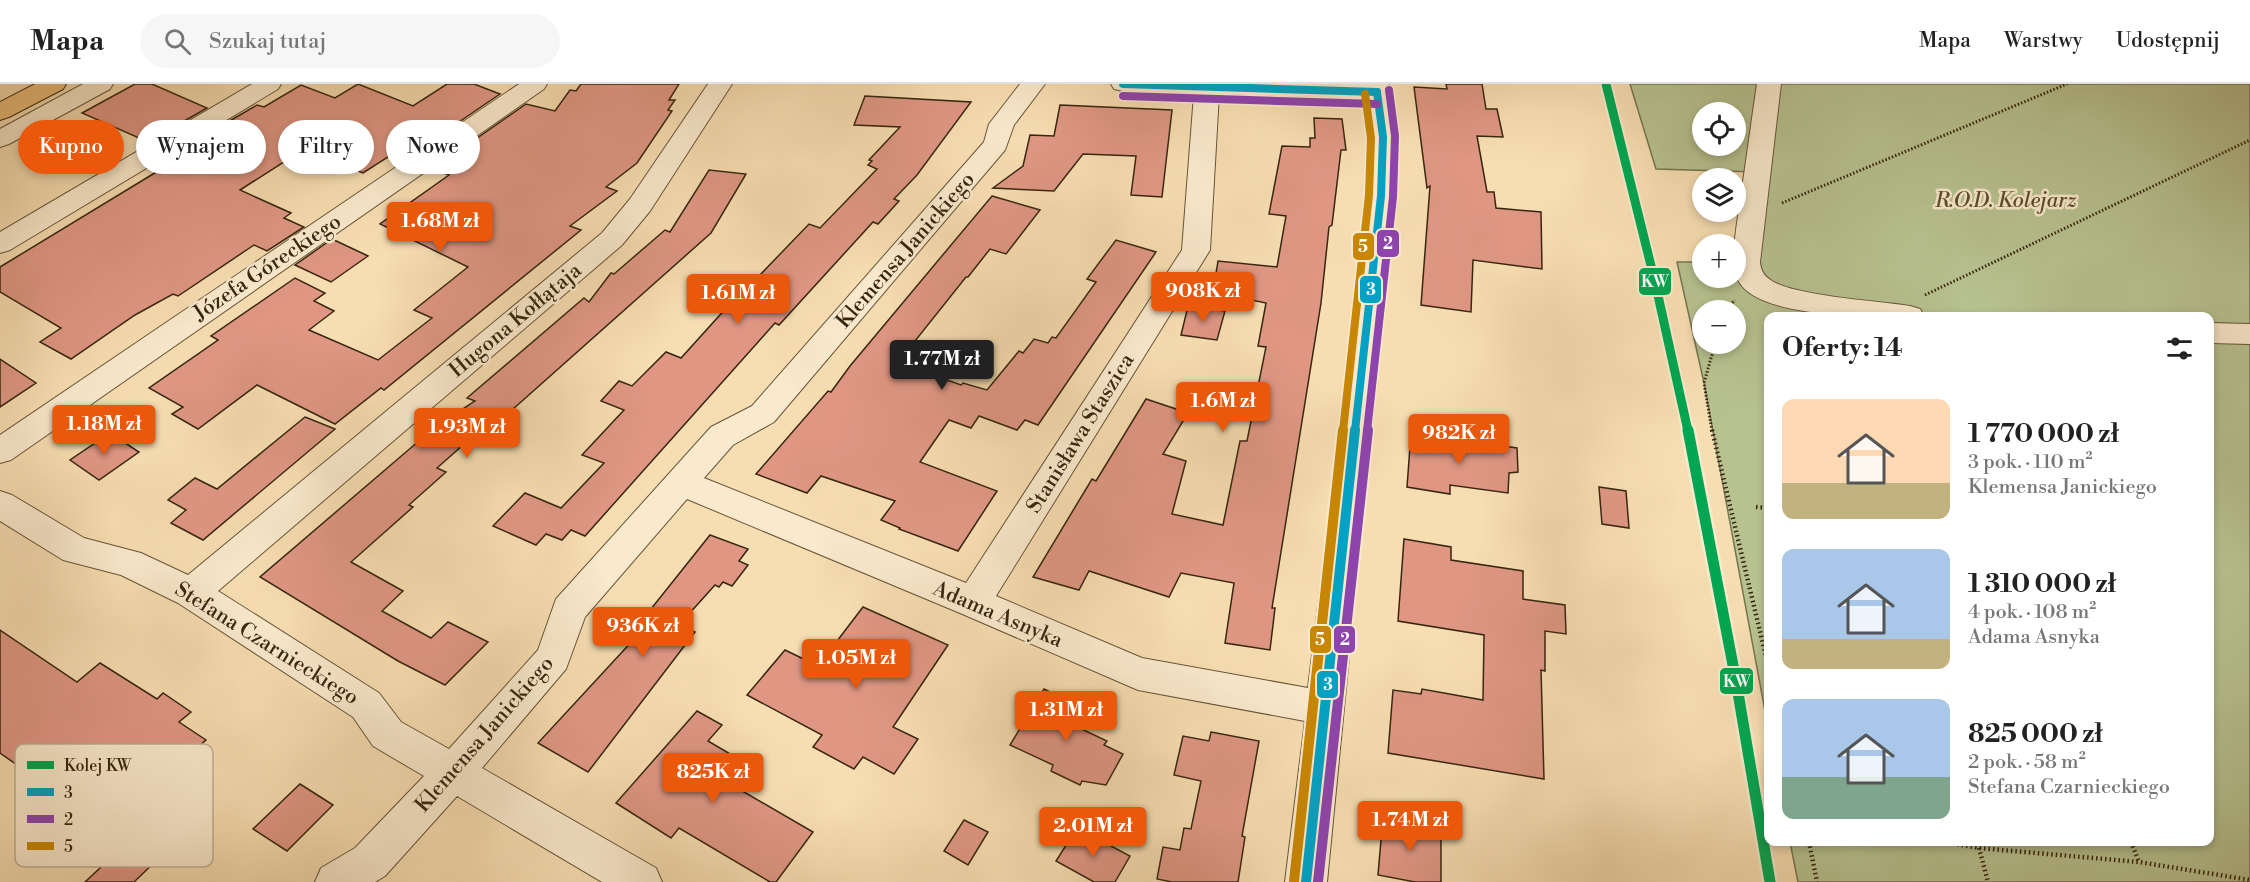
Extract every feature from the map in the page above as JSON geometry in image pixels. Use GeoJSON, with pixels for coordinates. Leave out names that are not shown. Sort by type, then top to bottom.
{"type":"FeatureCollection","features":[{"type":"Feature","properties":{"kind":"main road"},"geometry":{"type":"LineString","coordinates":[[0,112],[54,84]]}},
{"type":"Feature","properties":{"kind":"street"},"geometry":{"type":"LineString","coordinates":[[0,140],[101,84]]}},
{"type":"Feature","properties":{"kind":"street"},"geometry":{"type":"LineString","coordinates":[[0,244],[269,84]]}},
{"type":"Feature","properties":{"kind":"street","name":"Józefa Góreckiego"},"geometry":{"type":"LineString","coordinates":[[0,451],[535,84]]}},
{"type":"Feature","properties":{"kind":"street","name":"Hugona Kołłątaja"},"geometry":{"type":"LineString","coordinates":[[191,593],[612,239],[640,205],[720,84]]}},
{"type":"Feature","properties":{"kind":"street","name":"Klemensa Janickiego"},"geometry":{"type":"LineString","coordinates":[[336,882],[370,862],[453,773],[553,658],[568,610],[722,436],[763,414],[996,144],[1002,124],[1033,84]]}},
{"type":"Feature","properties":{"kind":"street"},"geometry":{"type":"LineString","coordinates":[[1123,84],[1377,88],[1383,137],[1381,196],[1306,882]]}},
{"type":"Feature","properties":{"kind":"street"},"geometry":{"type":"LineString","coordinates":[[1769,84],[1756,172],[1746,262],[1747,271],[1762,288],[1788,299],[1917,306]]}},
{"type":"Feature","properties":{"kind":"street","name":"Stanisława Staszica"},"geometry":{"type":"LineString","coordinates":[[973,602],[1196,250],[1207,87]]}},
{"type":"Feature","properties":{"kind":"street"},"geometry":{"type":"LineString","coordinates":[[2214,333],[2250,334]]}},
{"type":"Feature","properties":{"kind":"street","name":"Adama Asnyka"},"geometry":{"type":"LineString","coordinates":[[682,483],[973,602],[1138,674],[1325,708]]}},
{"type":"Feature","properties":{"kind":"street","name":"Stefana Czarnieckiego"},"geometry":{"type":"LineString","coordinates":[[0,504],[75,550],[129,563],[191,593],[366,705],[387,734],[641,882]]}},
{"type":"Feature","properties":{"kind":"path"},"geometry":{"type":"LineString","coordinates":[[1776,206],[2067,84]]}},
{"type":"Feature","properties":{"kind":"path"},"geometry":{"type":"LineString","coordinates":[[1917,306],[2250,140]]}},
{"type":"Feature","properties":{"kind":"path"},"geometry":{"type":"LineString","coordinates":[[1712,354],[1704,383],[1711,427],[1764,648]]}},
{"type":"Feature","properties":{"kind":"path"},"geometry":{"type":"LineString","coordinates":[[1756,507],[1764,508]]}},
{"type":"Feature","properties":{"kind":"path"},"geometry":{"type":"LineString","coordinates":[[1810,846],[1817,882]]}},
{"type":"Feature","properties":{"kind":"path"},"geometry":{"type":"LineString","coordinates":[[1967,846],[2139,862],[2250,880]]}},
{"type":"Feature","properties":{"kind":"path"},"geometry":{"type":"LineString","coordinates":[[2133,846],[2139,862]]}},
{"type":"Feature","properties":{"kind":"path"},"geometry":{"type":"LineString","coordinates":[[1978,848],[1988,882]]}},
{"type":"Feature","properties":{"kind":"green space","name":"R.O.D. Kolejarz"},"geometry":{"type":"Polygon","coordinates":[[[1630,84],[2250,84],[2250,882],[1798,882],[1791,846],[2214,846],[2214,312],[1764,312],[1764,706],[1698,354],[1746,354],[1746,300],[1692,300],[1692,329],[1677,262],[1692,262],[1692,288],[1746,288],[1746,234],[1742,234],[1756,172],[1746,172],[1746,168],[1656,169],[1630,84]]]}},
{"type":"Feature","properties":{"kind":"building"},"geometry":{"type":"Polygon","coordinates":[[[135,84],[152,84],[207,108],[186,120],[136,120],[136,137],[124,131],[124,120],[98,120],[82,113],[135,84]]]}},
{"type":"Feature","properties":{"kind":"building"},"geometry":{"type":"Polygon","coordinates":[[[358,84],[413,106],[447,84],[474,84],[500,94],[462,120],[386,120],[386,158],[374,166],[374,120],[278,120],[278,166],[266,173],[266,120],[232,120],[257,105],[264,107],[301,85],[335,98],[358,84]]]}},
{"type":"Feature","properties":{"kind":"building"},"geometry":{"type":"Polygon","coordinates":[[[581,84],[679,84],[669,100],[675,100],[668,110],[672,111],[637,163],[606,187],[617,191],[570,226],[581,230],[384,390],[381,388],[335,424],[257,385],[198,429],[172,414],[183,407],[149,388],[218,340],[211,336],[295,278],[325,293],[314,301],[334,311],[309,330],[378,360],[432,318],[414,310],[468,267],[380,224],[449,175],[446,174],[480,174],[480,136],[526,104],[555,111],[570,90],[576,91],[581,84]]]}},
{"type":"Feature","properties":{"kind":"building"},"geometry":{"type":"Polygon","coordinates":[[[1446,84],[1482,84],[1486,109],[1497,109],[1503,137],[1477,136],[1487,192],[1494,192],[1496,208],[1541,212],[1542,269],[1473,260],[1471,312],[1421,305],[1430,186],[1427,188],[1414,87],[1447,89],[1446,84]]]}},
{"type":"Feature","properties":{"kind":"building"},"geometry":{"type":"Polygon","coordinates":[[[865,96],[971,102],[917,175],[894,199],[899,201],[878,224],[873,222],[779,325],[775,323],[585,536],[571,530],[562,540],[546,534],[536,545],[493,526],[525,493],[561,508],[604,463],[582,455],[624,410],[601,401],[619,381],[632,386],[666,352],[681,358],[728,306],[722,304],[751,275],[758,277],[809,224],[820,228],[877,169],[868,165],[872,161],[869,160],[900,127],[854,125],[865,96]]]}},
{"type":"Feature","properties":{"kind":"building"},"geometry":{"type":"Polygon","coordinates":[[[1060,105],[1172,110],[1162,197],[1131,195],[1136,156],[1083,154],[1054,191],[993,188],[1023,166],[1030,135],[1054,136],[1060,105]]]}},
{"type":"Feature","properties":{"kind":"building"},"geometry":{"type":"Polygon","coordinates":[[[1314,118],[1342,119],[1346,150],[1341,150],[1332,225],[1329,227],[1321,303],[1272,608],[1275,608],[1270,650],[1225,643],[1234,583],[1181,573],[1169,597],[1089,571],[1079,590],[1033,577],[1092,479],[1096,481],[1146,399],[1188,413],[1163,454],[1186,461],[1172,514],[1223,525],[1240,441],[1247,441],[1266,347],[1258,346],[1266,303],[1213,292],[1218,261],[1277,267],[1286,216],[1269,214],[1282,146],[1310,147],[1310,138],[1315,138],[1314,118]]]}},
{"type":"Feature","properties":{"kind":"building"},"geometry":{"type":"Polygon","coordinates":[[[709,170],[746,174],[711,233],[494,426],[488,423],[437,468],[446,472],[409,505],[413,507],[351,562],[403,591],[382,611],[431,638],[448,622],[488,642],[445,685],[398,661],[260,577],[434,428],[475,401],[467,398],[584,298],[589,302],[611,273],[614,274],[665,230],[670,232],[709,170]]]}},
{"type":"Feature","properties":{"kind":"building"},"geometry":{"type":"Polygon","coordinates":[[[153,174],[265,174],[240,190],[291,213],[284,218],[304,227],[267,251],[254,245],[178,296],[173,294],[135,315],[71,359],[40,342],[61,328],[0,292],[0,267],[153,174]]]}},
{"type":"Feature","properties":{"kind":"building"},"geometry":{"type":"Polygon","coordinates":[[[992,196],[1040,210],[1006,254],[990,249],[907,351],[914,353],[904,365],[961,385],[963,383],[987,390],[1019,351],[1023,353],[1034,339],[1048,343],[1052,337],[1056,338],[1096,282],[1087,279],[1116,240],[1156,252],[1038,425],[1025,420],[1017,430],[979,416],[971,428],[949,420],[920,462],[997,491],[958,551],[881,520],[895,501],[821,476],[807,493],[756,474],[828,391],[831,392],[850,366],[992,196]]]}},
{"type":"Feature","properties":{"kind":"building"},"geometry":{"type":"Polygon","coordinates":[[[332,239],[368,256],[331,282],[295,265],[332,239]]]}},
{"type":"Feature","properties":{"kind":"building"},"geometry":{"type":"Polygon","coordinates":[[[1188,306],[1225,311],[1217,340],[1181,335],[1188,306]]]}},
{"type":"Feature","properties":{"kind":"building"},"geometry":{"type":"Polygon","coordinates":[[[0,359],[36,383],[0,407],[0,359]]]}},
{"type":"Feature","properties":{"kind":"building"},"geometry":{"type":"Polygon","coordinates":[[[305,417],[335,429],[203,540],[171,523],[186,510],[168,500],[195,478],[217,489],[305,417]]]}},
{"type":"Feature","properties":{"kind":"building"},"geometry":{"type":"Polygon","coordinates":[[[110,433],[139,452],[99,480],[70,460],[110,433]]]}},
{"type":"Feature","properties":{"kind":"building"},"geometry":{"type":"Polygon","coordinates":[[[1411,433],[1517,448],[1518,472],[1509,473],[1508,493],[1450,485],[1450,494],[1407,487],[1411,433]]]}},
{"type":"Feature","properties":{"kind":"building"},"geometry":{"type":"Polygon","coordinates":[[[1599,487],[1626,491],[1629,528],[1602,524],[1599,487]]]}},
{"type":"Feature","properties":{"kind":"building"},"geometry":{"type":"Polygon","coordinates":[[[710,535],[748,549],[739,561],[748,565],[732,586],[723,582],[719,587],[715,585],[679,625],[695,632],[588,772],[538,743],[635,638],[627,635],[651,609],[710,535]]]}},
{"type":"Feature","properties":{"kind":"building"},"geometry":{"type":"Polygon","coordinates":[[[1404,539],[1451,547],[1451,560],[1523,571],[1523,599],[1565,605],[1566,634],[1545,631],[1545,671],[1541,670],[1544,779],[1388,753],[1393,690],[1421,694],[1422,689],[1483,700],[1484,635],[1398,621],[1404,539]]]}},
{"type":"Feature","properties":{"kind":"building"},"geometry":{"type":"Polygon","coordinates":[[[863,607],[948,645],[893,727],[918,739],[894,774],[863,757],[854,769],[813,747],[822,735],[747,695],[785,650],[818,666],[863,607]]]}},
{"type":"Feature","properties":{"kind":"building"},"geometry":{"type":"Polygon","coordinates":[[[0,630],[77,682],[100,663],[157,699],[163,693],[191,712],[179,722],[206,740],[201,744],[15,744],[15,763],[0,753],[0,630]]]}},
{"type":"Feature","properties":{"kind":"building"},"geometry":{"type":"Polygon","coordinates":[[[1044,689],[1087,711],[1077,727],[1107,741],[1104,745],[1123,754],[1106,785],[1082,781],[1080,785],[1051,771],[1053,765],[1010,745],[1044,689]]]}},
{"type":"Feature","properties":{"kind":"building"},"geometry":{"type":"Polygon","coordinates":[[[697,711],[722,725],[708,741],[737,758],[720,778],[813,832],[776,882],[770,882],[679,828],[671,838],[616,803],[697,711]]]}},
{"type":"Feature","properties":{"kind":"building"},"geometry":{"type":"Polygon","coordinates":[[[1211,732],[1259,741],[1242,836],[1245,837],[1238,882],[1172,882],[1157,879],[1163,847],[1180,850],[1184,828],[1191,829],[1201,781],[1174,775],[1183,736],[1209,741],[1211,732]]]}},
{"type":"Feature","properties":{"kind":"building"},"geometry":{"type":"Polygon","coordinates":[[[300,784],[333,805],[287,851],[253,829],[300,784]]]}},
{"type":"Feature","properties":{"kind":"building"},"geometry":{"type":"Polygon","coordinates":[[[1383,817],[1441,828],[1441,882],[1415,882],[1378,875],[1383,817]]]}},
{"type":"Feature","properties":{"kind":"building"},"geometry":{"type":"Polygon","coordinates":[[[964,820],[988,832],[968,865],[944,851],[964,820]]]}},
{"type":"Feature","properties":{"kind":"building"},"geometry":{"type":"Polygon","coordinates":[[[1077,828],[1130,856],[1115,882],[1094,882],[1056,861],[1077,828]]]}},
{"type":"Feature","properties":{"kind":"building"},"geometry":{"type":"Polygon","coordinates":[[[101,867],[150,867],[134,882],[85,882],[101,867]]]}},
{"type":"Feature","properties":{"kind":"rail line","name":"KW"},"geometry":{"type":"LineString","coordinates":[[1606,84],[1655,282],[1699,481],[1764,844]]}},
{"type":"Feature","properties":{"kind":"rail line","name":"KW"},"geometry":{"type":"LineString","coordinates":[[1764,846],[1770,882]]}},
{"type":"Feature","properties":{"kind":"transit line","name":"3"},"geometry":{"type":"LineString","coordinates":[[1123,84],[1377,92]]}},
{"type":"Feature","properties":{"kind":"transit line","name":"2"},"geometry":{"type":"LineString","coordinates":[[1318,882],[1393,197],[1395,136],[1389,90]]}},
{"type":"Feature","properties":{"kind":"transit line","name":"3"},"geometry":{"type":"LineString","coordinates":[[1306,882],[1381,196],[1383,137],[1377,92]]}},
{"type":"Feature","properties":{"kind":"transit line","name":"5"},"geometry":{"type":"LineString","coordinates":[[1294,881],[1369,195],[1371,138],[1365,94]]}},
{"type":"Feature","properties":{"kind":"transit line","name":"2"},"geometry":{"type":"LineString","coordinates":[[1123,96],[1377,104]]}}]}
